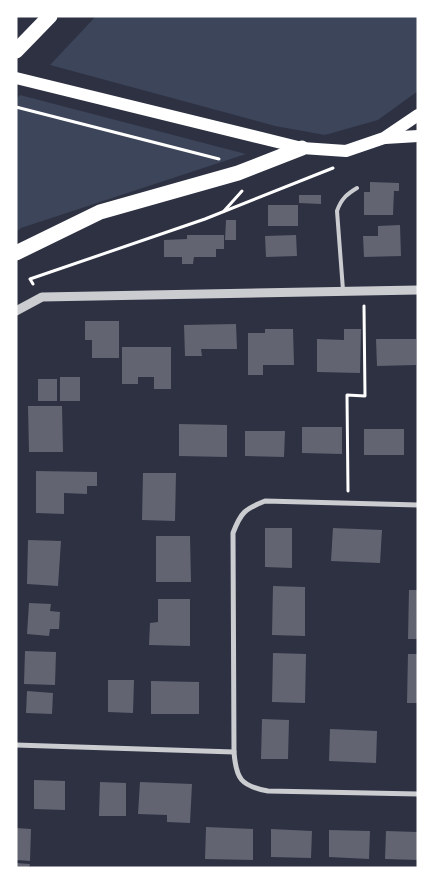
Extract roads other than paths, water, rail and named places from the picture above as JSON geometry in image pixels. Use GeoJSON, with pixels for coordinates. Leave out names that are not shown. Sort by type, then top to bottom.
{"type":"FeatureCollection","features":[{"type":"Feature","properties":{"kind":"highway"},"geometry":{"type":"LineString","coordinates":[[16,51],[50,16]]}},
{"type":"Feature","properties":{"kind":"highway"},"geometry":{"type":"LineString","coordinates":[[16,253],[100,212],[238,173],[302,148]]}},
{"type":"Feature","properties":{"kind":"main road"},"geometry":{"type":"LineString","coordinates":[[16,78],[302,148],[346,151],[384,138],[418,115]]}},
{"type":"Feature","properties":{"kind":"main road"},"geometry":{"type":"LineString","coordinates":[[384,138],[418,136]]}},
{"type":"Feature","properties":{"kind":"street"},"geometry":{"type":"LineString","coordinates":[[16,311],[42,297],[418,290]]}},
{"type":"Feature","properties":{"kind":"street"},"geometry":{"type":"LineString","coordinates":[[418,505],[265,501],[248,508],[239,519],[233,533],[234,752],[235,766],[239,779],[253,788],[268,791],[418,794]]}},
{"type":"Feature","properties":{"kind":"street"},"geometry":{"type":"LineString","coordinates":[[16,745],[234,752]]}},
{"type":"Feature","properties":{"kind":"lane"},"geometry":{"type":"LineString","coordinates":[[343,290],[337,211],[346,195],[357,188]]}}]}
